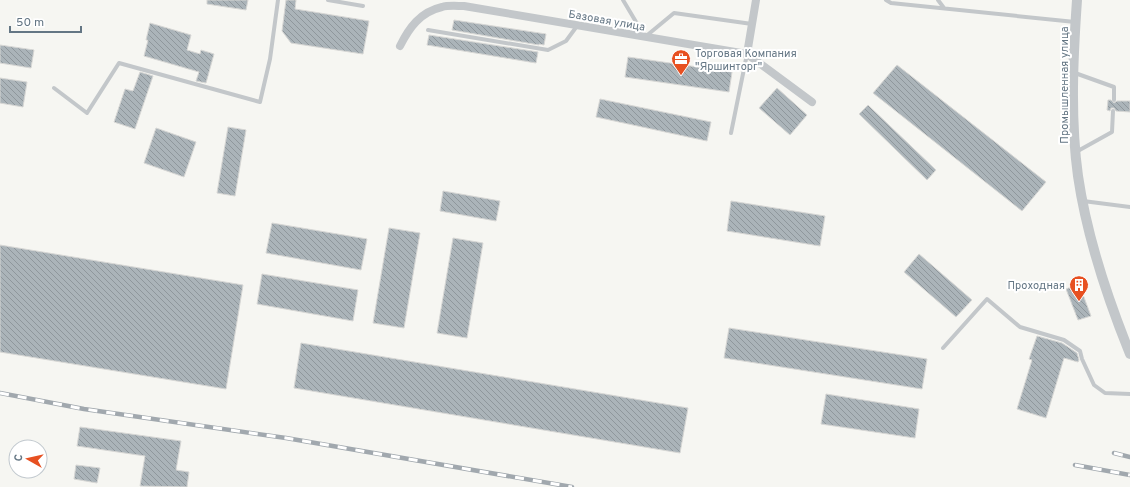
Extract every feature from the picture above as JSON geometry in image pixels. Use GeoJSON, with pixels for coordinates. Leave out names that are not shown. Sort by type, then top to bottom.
{"type":"FeatureCollection","features":[{"type":"Feature","properties":{"kind":"street"},"geometry":{"type":"LineString","coordinates":[[747,54],[756,0]]}},
{"type":"Feature","properties":{"kind":"street","name":"Промышленная улица"},"geometry":{"type":"LineString","coordinates":[[1077,0],[1074,111],[1076,152],[1082,201],[1101,277],[1112,310],[1130,354]]}},
{"type":"Feature","properties":{"kind":"street","name":"Базовая улица"},"geometry":{"type":"LineString","coordinates":[[400,46],[409,29],[425,14],[442,7],[464,6],[645,38],[747,54],[812,102]]}},
{"type":"Feature","properties":{"kind":"lane"},"geometry":{"type":"LineString","coordinates":[[54,88],[87,113],[119,63],[260,102],[270,59],[278,0]]}},
{"type":"Feature","properties":{"kind":"lane"},"geometry":{"type":"LineString","coordinates":[[328,0],[364,6]]}},
{"type":"Feature","properties":{"kind":"lane"},"geometry":{"type":"LineString","coordinates":[[623,0],[645,38],[674,13],[752,24]]}},
{"type":"Feature","properties":{"kind":"lane"},"geometry":{"type":"LineString","coordinates":[[886,0],[891,3],[1076,22]]}},
{"type":"Feature","properties":{"kind":"lane"},"geometry":{"type":"LineString","coordinates":[[938,0],[944,8]]}},
{"type":"Feature","properties":{"kind":"lane"},"geometry":{"type":"LineString","coordinates":[[428,30],[548,50],[566,41],[577,26]]}},
{"type":"Feature","properties":{"kind":"lane"},"geometry":{"type":"LineString","coordinates":[[731,133],[747,54]]}},
{"type":"Feature","properties":{"kind":"lane"},"geometry":{"type":"LineString","coordinates":[[1074,72],[1114,87],[1114,100]]}},
{"type":"Feature","properties":{"kind":"lane"},"geometry":{"type":"LineString","coordinates":[[1076,152],[1112,132],[1113,111]]}},
{"type":"Feature","properties":{"kind":"lane"},"geometry":{"type":"LineString","coordinates":[[1082,201],[1130,207]]}},
{"type":"Feature","properties":{"kind":"lane"},"geometry":{"type":"LineString","coordinates":[[943,348],[987,299],[1020,327],[1064,340],[1080,351],[1094,385],[1105,393],[1130,394]]}},
{"type":"Feature","properties":{"kind":"building"},"geometry":{"type":"Polygon","coordinates":[[[207,0],[248,0],[246,10],[207,4],[207,0]]]}},
{"type":"Feature","properties":{"kind":"building"},"geometry":{"type":"Polygon","coordinates":[[[286,0],[296,0],[295,9],[369,21],[363,54],[291,43],[282,31],[286,0]]]}},
{"type":"Feature","properties":{"kind":"building"},"geometry":{"type":"Polygon","coordinates":[[[454,20],[546,34],[544,45],[452,30],[454,20]]]}},
{"type":"Feature","properties":{"kind":"building"},"geometry":{"type":"Polygon","coordinates":[[[150,23],[191,35],[187,50],[200,54],[201,50],[214,54],[206,83],[196,81],[199,72],[144,56],[150,23]]]}},
{"type":"Feature","properties":{"kind":"building"},"geometry":{"type":"Polygon","coordinates":[[[429,35],[538,52],[536,63],[427,45],[429,35]]]}},
{"type":"Feature","properties":{"kind":"building"},"geometry":{"type":"Polygon","coordinates":[[[0,45],[34,50],[31,68],[0,63],[0,45]]]}},
{"type":"Feature","properties":{"kind":"building"},"geometry":{"type":"Polygon","coordinates":[[[628,57],[732,72],[729,92],[625,77],[628,57]]]}},
{"type":"Feature","properties":{"kind":"building"},"geometry":{"type":"Polygon","coordinates":[[[897,65],[1046,182],[1022,211],[873,93],[897,65]]]}},
{"type":"Feature","properties":{"kind":"building"},"geometry":{"type":"Polygon","coordinates":[[[140,72],[153,76],[135,129],[114,122],[125,89],[133,91],[140,72]]]}},
{"type":"Feature","properties":{"kind":"building"},"geometry":{"type":"Polygon","coordinates":[[[0,78],[27,82],[23,107],[0,103],[0,78]]]}},
{"type":"Feature","properties":{"kind":"building"},"geometry":{"type":"Polygon","coordinates":[[[777,88],[807,115],[790,135],[759,108],[777,88]]]}},
{"type":"Feature","properties":{"kind":"building"},"geometry":{"type":"Polygon","coordinates":[[[600,99],[711,122],[707,141],[596,117],[600,99]]]}},
{"type":"Feature","properties":{"kind":"building"},"geometry":{"type":"Polygon","coordinates":[[[1108,100],[1111,100],[1114,103],[1117,101],[1130,101],[1130,112],[1116,111],[1114,108],[1111,108],[1110,111],[1107,110],[1108,100]]]}},
{"type":"Feature","properties":{"kind":"building"},"geometry":{"type":"Polygon","coordinates":[[[868,105],[936,170],[927,180],[859,114],[868,105]]]}},
{"type":"Feature","properties":{"kind":"building"},"geometry":{"type":"Polygon","coordinates":[[[228,127],[246,130],[235,196],[217,193],[228,127]]]}},
{"type":"Feature","properties":{"kind":"building"},"geometry":{"type":"Polygon","coordinates":[[[156,128],[196,142],[184,177],[144,163],[156,128]]]}},
{"type":"Feature","properties":{"kind":"building"},"geometry":{"type":"Polygon","coordinates":[[[443,191],[500,201],[496,221],[440,211],[443,191]]]}},
{"type":"Feature","properties":{"kind":"building"},"geometry":{"type":"Polygon","coordinates":[[[731,201],[825,216],[820,246],[727,231],[731,201]]]}},
{"type":"Feature","properties":{"kind":"building"},"geometry":{"type":"Polygon","coordinates":[[[272,223],[367,239],[361,270],[266,253],[272,223]]]}},
{"type":"Feature","properties":{"kind":"building"},"geometry":{"type":"Polygon","coordinates":[[[389,228],[420,233],[404,328],[373,323],[389,228]]]}},
{"type":"Feature","properties":{"kind":"building"},"geometry":{"type":"Polygon","coordinates":[[[453,238],[483,243],[467,338],[437,333],[453,238]]]}},
{"type":"Feature","properties":{"kind":"building"},"geometry":{"type":"Polygon","coordinates":[[[0,245],[243,285],[226,389],[0,352],[0,245]]]}},
{"type":"Feature","properties":{"kind":"building"},"geometry":{"type":"Polygon","coordinates":[[[919,254],[972,300],[956,317],[904,272],[919,254]]]}},
{"type":"Feature","properties":{"kind":"building"},"geometry":{"type":"Polygon","coordinates":[[[262,274],[358,290],[353,321],[257,304],[262,274]]]}},
{"type":"Feature","properties":{"kind":"building","name":"Проходная"},"geometry":{"type":"Polygon","coordinates":[[[1079,284],[1091,316],[1078,320],[1066,289],[1079,284]]]}},
{"type":"Feature","properties":{"kind":"building"},"geometry":{"type":"Polygon","coordinates":[[[729,328],[927,359],[922,389],[724,358],[729,328]]]}},
{"type":"Feature","properties":{"kind":"building"},"geometry":{"type":"Polygon","coordinates":[[[1037,336],[1062,343],[1077,353],[1079,360],[1078,362],[1064,358],[1046,418],[1017,409],[1032,360],[1029,359],[1037,336]]]}},
{"type":"Feature","properties":{"kind":"building"},"geometry":{"type":"Polygon","coordinates":[[[301,343],[688,408],[680,453],[294,388],[301,343]]]}},
{"type":"Feature","properties":{"kind":"building"},"geometry":{"type":"Polygon","coordinates":[[[826,394],[919,409],[915,438],[821,424],[826,394]]]}},
{"type":"Feature","properties":{"kind":"building"},"geometry":{"type":"Polygon","coordinates":[[[80,427],[181,441],[176,470],[189,472],[187,487],[140,486],[145,456],[77,446],[80,427]]]}},
{"type":"Feature","properties":{"kind":"building"},"geometry":{"type":"Polygon","coordinates":[[[76,465],[100,468],[97,483],[74,479],[76,465]]]}},
{"type":"Feature","properties":{"kind":"railway"},"geometry":{"type":"LineString","coordinates":[[0,393],[84,409],[286,438],[572,487]]}},
{"type":"Feature","properties":{"kind":"railway"},"geometry":{"type":"LineString","coordinates":[[1114,453],[1130,457]]}},
{"type":"Feature","properties":{"kind":"railway"},"geometry":{"type":"LineString","coordinates":[[1075,465],[1130,475]]}},
{"type":"Feature","properties":{"kind":"place","name":"Торговая Компания \"Яршинторг\""},"geometry":{"type":"Point","coordinates":[681,76]}},
{"type":"Feature","properties":{"kind":"place","name":"Проходная"},"geometry":{"type":"Point","coordinates":[1079,302]}}]}
